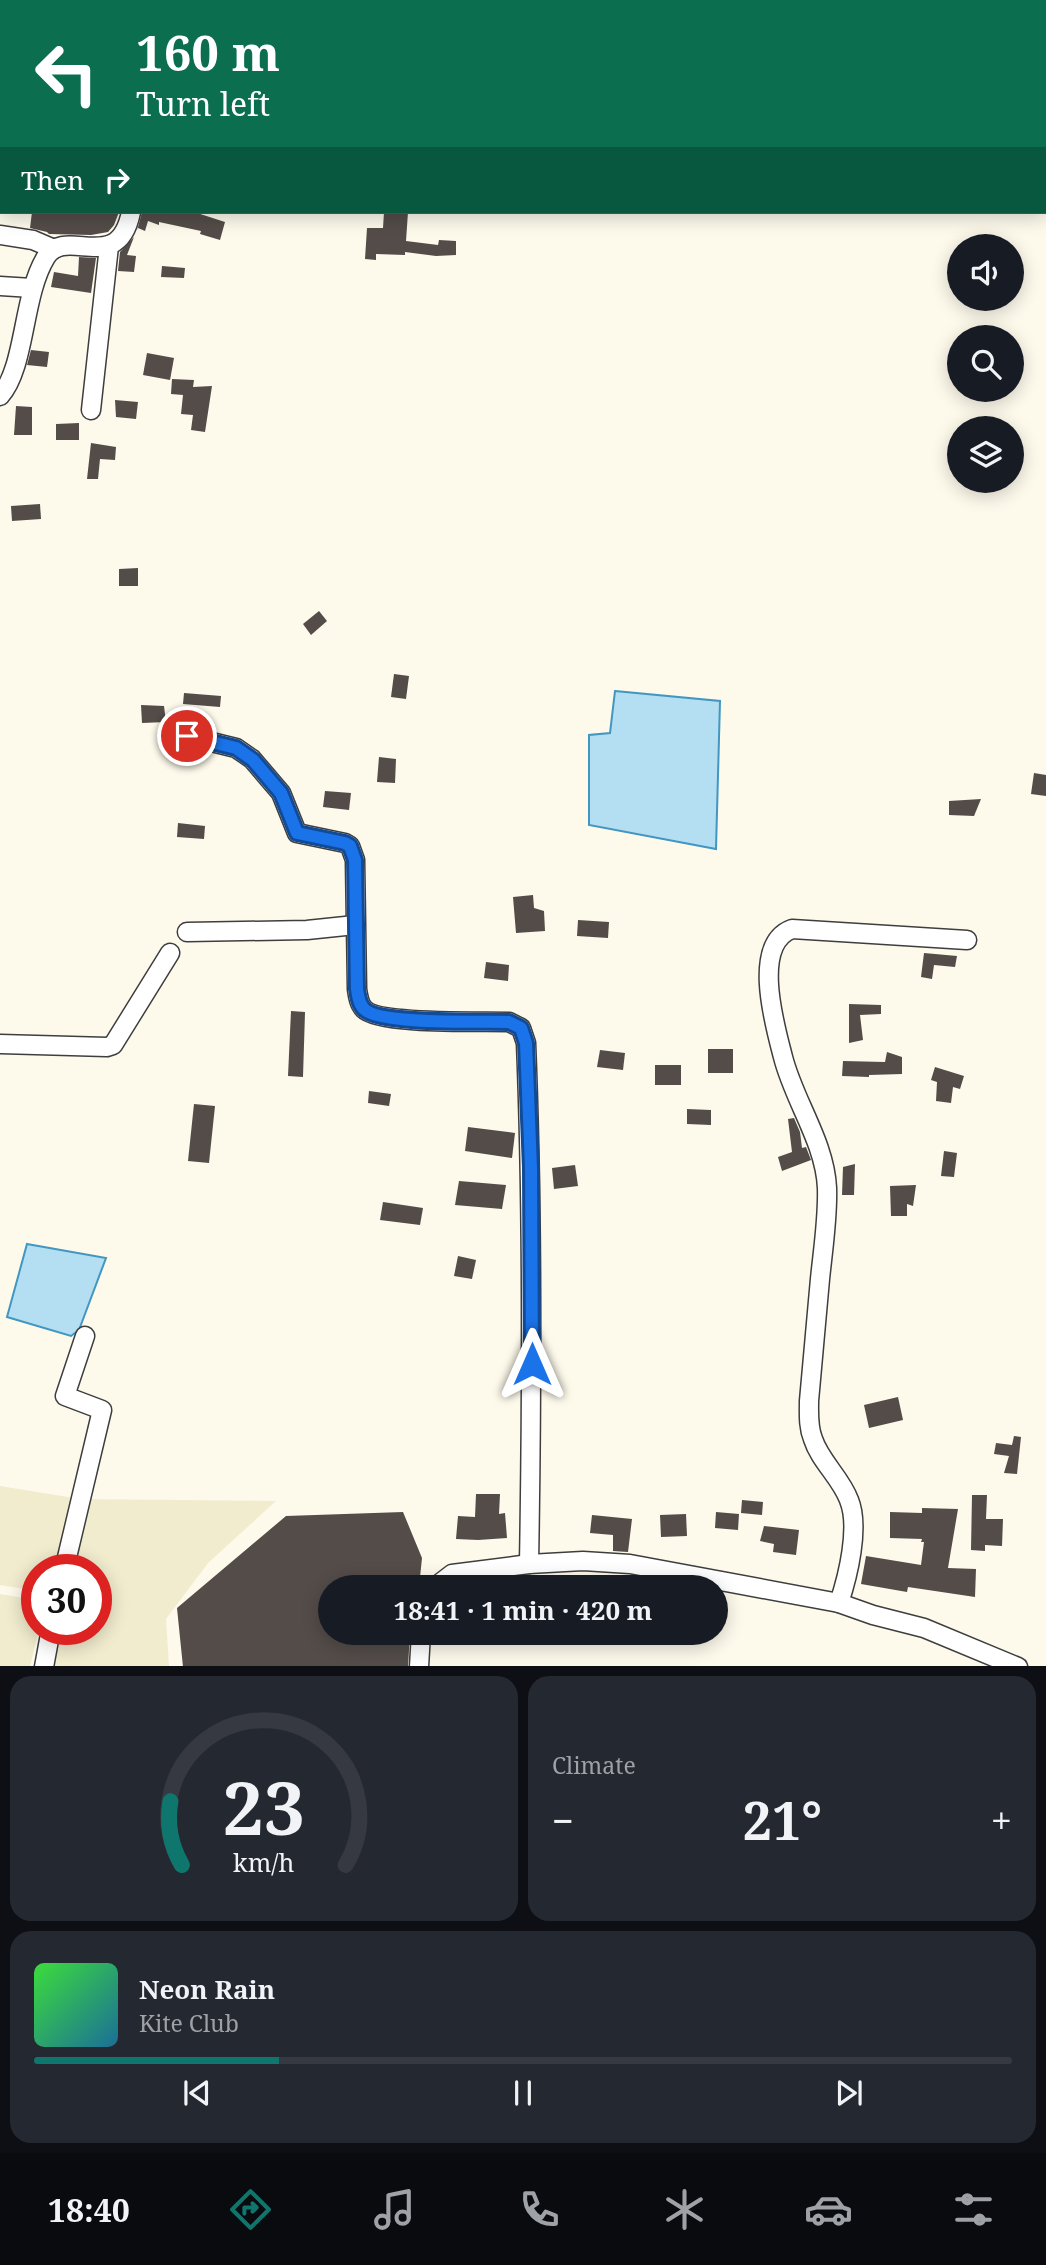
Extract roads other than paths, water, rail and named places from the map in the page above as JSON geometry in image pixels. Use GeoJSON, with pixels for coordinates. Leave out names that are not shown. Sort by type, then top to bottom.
{"type":"FeatureCollection","features":[{"type":"Feature","properties":{"kind":"street"},"geometry":{"type":"LineString","coordinates":[[0,396],[12,376],[32,288],[45,258],[54,249],[66,246],[109,246],[123,235],[130,214]]}},
{"type":"Feature","properties":{"kind":"street"},"geometry":{"type":"LineString","coordinates":[[0,235],[33,240],[54,249]]}},
{"type":"Feature","properties":{"kind":"street"},"geometry":{"type":"LineString","coordinates":[[91,410],[109,246]]}},
{"type":"Feature","properties":{"kind":"street"},"geometry":{"type":"LineString","coordinates":[[0,286],[32,288]]}},
{"type":"Feature","properties":{"kind":"street"},"geometry":{"type":"LineString","coordinates":[[187,736],[236,748],[253,760],[281,793],[297,833],[350,846],[355,860],[359,1002],[369,1013],[425,1020],[509,1022],[521,1028],[526,1043],[531,1168],[529,1563]]}},
{"type":"Feature","properties":{"kind":"street"},"geometry":{"type":"LineString","coordinates":[[187,932],[307,930],[355,925]]}},
{"type":"Feature","properties":{"kind":"street"},"geometry":{"type":"LineString","coordinates":[[839,1603],[847,1579],[852,1537],[851,1503],[813,1441],[809,1425],[826,1210],[825,1170],[783,1058],[769,985],[769,963],[778,938],[792,929],[967,940]]}},
{"type":"Feature","properties":{"kind":"street"},"geometry":{"type":"LineString","coordinates":[[0,1044],[113,1045],[170,953]]}},
{"type":"Feature","properties":{"kind":"street"},"geometry":{"type":"LineString","coordinates":[[68,1554],[102,1410],[65,1396],[85,1336]]}},
{"type":"Feature","properties":{"kind":"street"},"geometry":{"type":"LineString","coordinates":[[451,1575],[529,1563],[583,1561],[630,1564],[839,1603],[924,1628],[1016,1666]]}},
{"type":"Feature","properties":{"kind":"street"},"geometry":{"type":"LineString","coordinates":[[44,1666],[48,1645]]}},
{"type":"Feature","properties":{"kind":"street"},"geometry":{"type":"LineString","coordinates":[[419,1666],[420,1645]]}},
{"type":"Feature","properties":{"kind":"water"},"geometry":{"type":"Polygon","coordinates":[[[615,691],[720,701],[716,849],[589,825],[589,735],[610,733],[615,691]]]}},
{"type":"Feature","properties":{"kind":"water"},"geometry":{"type":"Polygon","coordinates":[[[27,1244],[106,1258],[79,1330],[71,1336],[7,1317],[27,1244]]]}}]}
